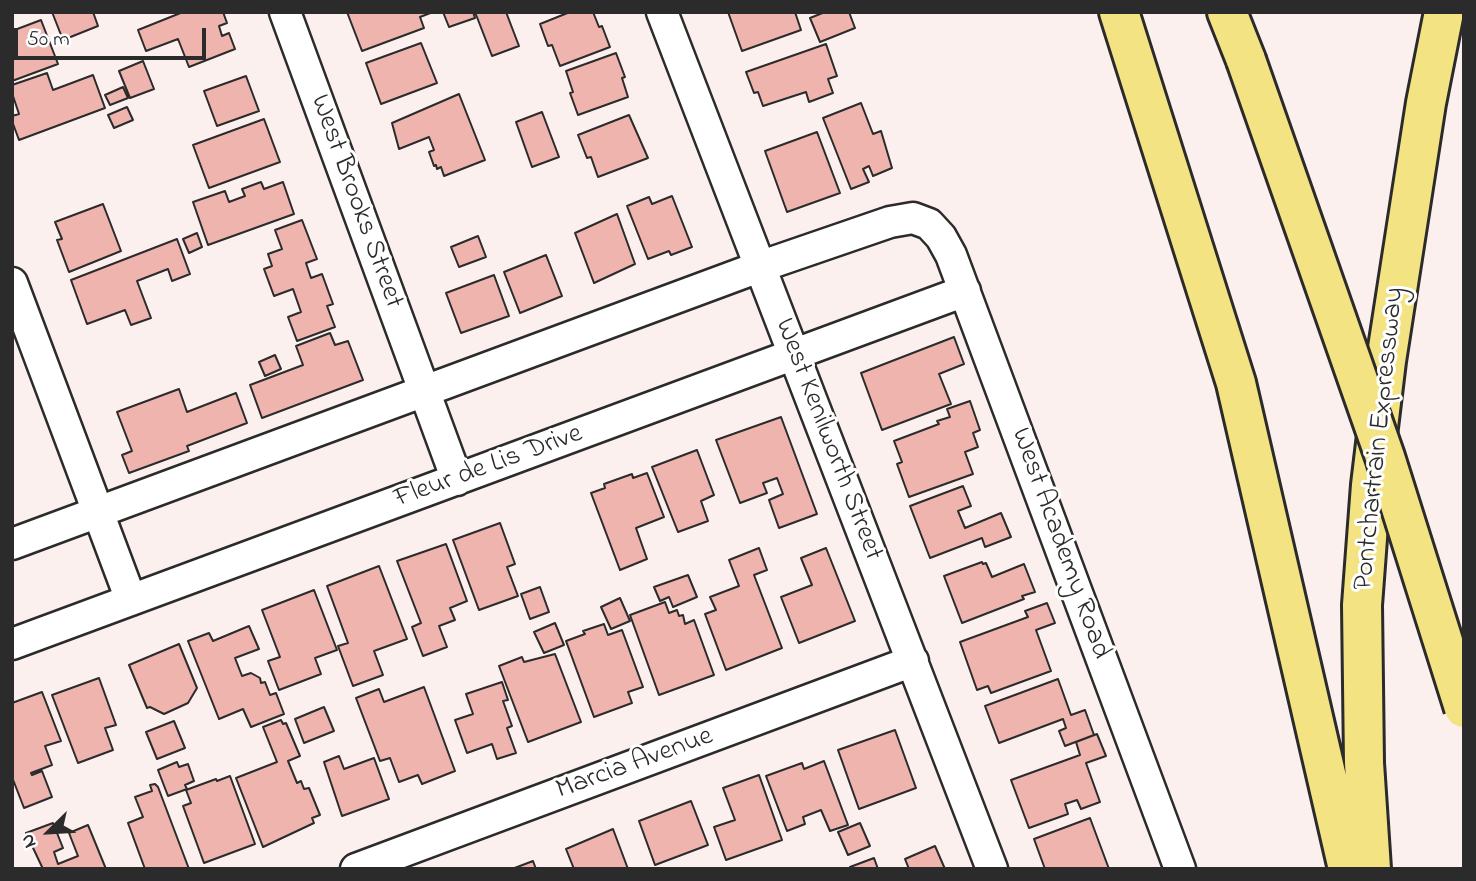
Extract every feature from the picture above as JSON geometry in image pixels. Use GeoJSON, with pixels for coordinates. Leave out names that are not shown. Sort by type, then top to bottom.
{"type":"FeatureCollection","features":[{"type":"Feature","properties":{"kind":"highway"},"geometry":{"type":"LineString","coordinates":[[1119,12],[1236,383],[1348,869]]}},
{"type":"Feature","properties":{"kind":"highway"},"geometry":{"type":"LineString","coordinates":[[1228,12],[1385,457],[1464,708]]}},
{"type":"Feature","properties":{"kind":"highway"},"geometry":{"type":"LineString","coordinates":[[1431,78],[1438,12]]}},
{"type":"Feature","properties":{"kind":"highway","name":"Pontchartrain Expressway"},"geometry":{"type":"LineString","coordinates":[[1371,869],[1364,763],[1362,606],[1370,499],[1385,361],[1444,12]]}},
{"type":"Feature","properties":{"kind":"street","name":"West Brooks Street"},"geometry":{"type":"LineString","coordinates":[[285,12],[457,480]]}},
{"type":"Feature","properties":{"kind":"street","name":"West Kenilworth Street"},"geometry":{"type":"LineString","coordinates":[[662,12],[992,869]]}},
{"type":"Feature","properties":{"kind":"street","name":"West Academy Road"},"geometry":{"type":"LineString","coordinates":[[759,267],[890,222],[913,218],[929,224],[941,237],[965,291],[1180,869]]}},
{"type":"Feature","properties":{"kind":"street"},"geometry":{"type":"LineString","coordinates":[[15,535],[98,511],[425,393],[759,267]]}},
{"type":"Feature","properties":{"kind":"street"},"geometry":{"type":"LineString","coordinates":[[12,283],[131,600]]}},
{"type":"Feature","properties":{"kind":"street","name":"Fleur de Lis Drive"},"geometry":{"type":"LineString","coordinates":[[12,644],[965,291]]}},
{"type":"Feature","properties":{"kind":"street","name":"Marcia Avenue"},"geometry":{"type":"LineString","coordinates":[[356,869],[913,661]]}},
{"type":"Feature","properties":{"kind":"building"},"geometry":{"type":"Polygon","coordinates":[[[52,12],[93,12],[98,26],[63,40],[52,12]]]}},
{"type":"Feature","properties":{"kind":"building"},"geometry":{"type":"Polygon","coordinates":[[[183,12],[223,12],[227,23],[219,26],[222,36],[229,33],[235,49],[189,67],[178,39],[146,51],[138,30],[183,12]]]}},
{"type":"Feature","properties":{"kind":"building"},"geometry":{"type":"Polygon","coordinates":[[[347,12],[433,12],[420,17],[424,28],[362,51],[347,12]]]}},
{"type":"Feature","properties":{"kind":"building"},"geometry":{"type":"Polygon","coordinates":[[[443,12],[473,12],[475,18],[449,27],[443,12]]]}},
{"type":"Feature","properties":{"kind":"building"},"geometry":{"type":"Polygon","coordinates":[[[475,12],[506,12],[519,46],[492,56],[475,12]]]}},
{"type":"Feature","properties":{"kind":"building"},"geometry":{"type":"Polygon","coordinates":[[[570,12],[593,12],[610,47],[560,66],[552,45],[548,46],[540,24],[570,12]]]}},
{"type":"Feature","properties":{"kind":"building"},"geometry":{"type":"Polygon","coordinates":[[[728,12],[795,12],[801,30],[742,51],[728,12]]]}},
{"type":"Feature","properties":{"kind":"building"},"geometry":{"type":"Polygon","coordinates":[[[825,12],[849,12],[855,28],[820,42],[810,18],[825,12]]]}},
{"type":"Feature","properties":{"kind":"building"},"geometry":{"type":"Polygon","coordinates":[[[41,20],[58,64],[12,81],[12,31],[41,20]]]}},
{"type":"Feature","properties":{"kind":"building"},"geometry":{"type":"Polygon","coordinates":[[[421,43],[437,83],[381,104],[366,63],[421,43]]]}},
{"type":"Feature","properties":{"kind":"building"},"geometry":{"type":"Polygon","coordinates":[[[826,44],[837,76],[828,79],[833,93],[809,102],[806,92],[763,106],[758,92],[754,93],[746,72],[826,44]]]}},
{"type":"Feature","properties":{"kind":"building"},"geometry":{"type":"Polygon","coordinates":[[[616,53],[625,77],[622,78],[628,97],[578,115],[566,71],[616,53]]]}},
{"type":"Feature","properties":{"kind":"building"},"geometry":{"type":"Polygon","coordinates":[[[143,61],[154,89],[130,98],[119,71],[143,61]]]}},
{"type":"Feature","properties":{"kind":"building"},"geometry":{"type":"Polygon","coordinates":[[[47,73],[53,90],[93,75],[105,108],[19,140],[12,121],[12,116],[19,114],[12,85],[47,73]]]}},
{"type":"Feature","properties":{"kind":"building"},"geometry":{"type":"Polygon","coordinates":[[[246,76],[259,111],[217,126],[204,91],[246,76]]]}},
{"type":"Feature","properties":{"kind":"building"},"geometry":{"type":"Polygon","coordinates":[[[123,87],[128,98],[110,105],[105,95],[123,87]]]}},
{"type":"Feature","properties":{"kind":"building"},"geometry":{"type":"Polygon","coordinates":[[[459,94],[485,160],[444,176],[441,167],[437,169],[436,165],[434,166],[429,152],[434,150],[429,137],[399,149],[392,123],[459,94]]]}},
{"type":"Feature","properties":{"kind":"building"},"geometry":{"type":"Polygon","coordinates":[[[861,103],[873,134],[881,131],[892,168],[873,176],[869,166],[863,169],[869,182],[851,189],[823,118],[861,103]]]}},
{"type":"Feature","properties":{"kind":"building"},"geometry":{"type":"Polygon","coordinates":[[[127,107],[133,120],[114,128],[108,115],[127,107]]]}},
{"type":"Feature","properties":{"kind":"building"},"geometry":{"type":"Polygon","coordinates":[[[542,112],[559,157],[532,167],[516,122],[542,112]]]}},
{"type":"Feature","properties":{"kind":"building"},"geometry":{"type":"Polygon","coordinates":[[[629,115],[648,158],[598,177],[591,157],[587,158],[578,135],[629,115]]]}},
{"type":"Feature","properties":{"kind":"building"},"geometry":{"type":"Polygon","coordinates":[[[264,119],[280,162],[209,188],[193,145],[264,119]]]}},
{"type":"Feature","properties":{"kind":"building"},"geometry":{"type":"Polygon","coordinates":[[[817,132],[840,193],[787,212],[765,151],[817,132]]]}},
{"type":"Feature","properties":{"kind":"building"},"geometry":{"type":"Polygon","coordinates":[[[261,182],[264,189],[283,182],[294,214],[208,245],[193,202],[225,191],[229,202],[245,196],[242,189],[261,182]]]}},
{"type":"Feature","properties":{"kind":"building"},"geometry":{"type":"Polygon","coordinates":[[[672,196],[692,247],[671,255],[669,251],[648,259],[627,206],[649,197],[652,204],[672,196]]]}},
{"type":"Feature","properties":{"kind":"building"},"geometry":{"type":"Polygon","coordinates":[[[103,204],[121,251],[69,272],[57,240],[62,239],[55,222],[103,204]]]}},
{"type":"Feature","properties":{"kind":"building"},"geometry":{"type":"Polygon","coordinates":[[[617,214],[635,264],[594,283],[575,233],[617,214]]]}},
{"type":"Feature","properties":{"kind":"building"},"geometry":{"type":"Polygon","coordinates":[[[302,220],[317,259],[306,263],[311,278],[322,274],[333,304],[327,306],[335,327],[297,341],[288,317],[301,312],[293,289],[274,296],[264,269],[272,266],[268,254],[282,249],[275,230],[302,220]]]}},
{"type":"Feature","properties":{"kind":"building"},"geometry":{"type":"Polygon","coordinates":[[[197,233],[202,247],[189,253],[183,239],[197,233]]]}},
{"type":"Feature","properties":{"kind":"building"},"geometry":{"type":"Polygon","coordinates":[[[478,236],[486,257],[459,267],[451,247],[478,236]]]}},
{"type":"Feature","properties":{"kind":"building"},"geometry":{"type":"Polygon","coordinates":[[[177,239],[190,274],[172,281],[168,269],[137,281],[151,318],[131,325],[125,310],[87,324],[71,280],[177,239]]]}},
{"type":"Feature","properties":{"kind":"building"},"geometry":{"type":"Polygon","coordinates":[[[546,255],[562,296],[520,313],[504,272],[546,255]]]}},
{"type":"Feature","properties":{"kind":"building"},"geometry":{"type":"Polygon","coordinates":[[[494,275],[509,316],[461,333],[446,293],[494,275]]]}},
{"type":"Feature","properties":{"kind":"building"},"geometry":{"type":"Polygon","coordinates":[[[330,333],[335,345],[348,341],[363,380],[262,418],[250,385],[303,365],[296,346],[330,333]]]}},
{"type":"Feature","properties":{"kind":"building"},"geometry":{"type":"Polygon","coordinates":[[[954,337],[964,364],[939,374],[951,404],[882,430],[861,373],[954,337]]]}},
{"type":"Feature","properties":{"kind":"building"},"geometry":{"type":"Polygon","coordinates":[[[275,355],[281,369],[265,376],[259,362],[275,355]]]}},
{"type":"Feature","properties":{"kind":"building"},"geometry":{"type":"Polygon","coordinates":[[[179,389],[187,412],[236,393],[247,423],[187,446],[189,451],[129,473],[122,455],[132,451],[117,412],[179,389]]]}},
{"type":"Feature","properties":{"kind":"building"},"geometry":{"type":"Polygon","coordinates":[[[970,401],[980,430],[973,433],[978,447],[965,452],[973,474],[909,497],[897,464],[902,462],[894,441],[939,424],[937,421],[950,417],[947,409],[970,401]]]}},
{"type":"Feature","properties":{"kind":"building"},"geometry":{"type":"Polygon","coordinates":[[[781,417],[817,514],[779,528],[769,500],[783,494],[777,478],[763,483],[767,493],[740,503],[716,440],[781,417]]]}},
{"type":"Feature","properties":{"kind":"building"},"geometry":{"type":"Polygon","coordinates":[[[697,450],[714,495],[701,501],[708,521],[678,532],[652,467],[697,450]]]}},
{"type":"Feature","properties":{"kind":"building"},"geometry":{"type":"Polygon","coordinates":[[[647,473],[664,517],[636,528],[647,559],[620,570],[591,493],[605,488],[604,484],[632,474],[633,478],[647,473]]]}},
{"type":"Feature","properties":{"kind":"building"},"geometry":{"type":"Polygon","coordinates":[[[963,486],[971,506],[958,511],[965,528],[1001,513],[1011,537],[985,547],[982,538],[930,558],[910,506],[963,486]]]}},
{"type":"Feature","properties":{"kind":"building"},"geometry":{"type":"Polygon","coordinates":[[[500,523],[515,564],[507,567],[518,596],[479,610],[453,540],[500,523]]]}},
{"type":"Feature","properties":{"kind":"building"},"geometry":{"type":"Polygon","coordinates":[[[446,544],[467,601],[450,608],[455,620],[439,626],[447,647],[423,656],[412,627],[421,623],[397,561],[446,544]]]}},
{"type":"Feature","properties":{"kind":"building"},"geometry":{"type":"Polygon","coordinates":[[[759,548],[767,570],[754,575],[782,648],[726,670],[705,614],[716,610],[710,597],[739,586],[729,560],[759,548]]]}},
{"type":"Feature","properties":{"kind":"building"},"geometry":{"type":"Polygon","coordinates":[[[826,548],[855,621],[799,643],[781,597],[812,585],[801,558],[826,548]]]}},
{"type":"Feature","properties":{"kind":"building"},"geometry":{"type":"Polygon","coordinates":[[[982,562],[986,563],[992,577],[1024,564],[1035,592],[1022,596],[1024,599],[962,623],[944,576],[982,562]]]}},
{"type":"Feature","properties":{"kind":"building"},"geometry":{"type":"Polygon","coordinates":[[[379,566],[407,639],[374,651],[383,675],[353,686],[338,646],[348,643],[327,586],[379,566]]]}},
{"type":"Feature","properties":{"kind":"building"},"geometry":{"type":"Polygon","coordinates":[[[688,575],[697,597],[673,607],[669,597],[660,601],[654,587],[688,575]]]}},
{"type":"Feature","properties":{"kind":"building"},"geometry":{"type":"Polygon","coordinates":[[[540,587],[549,612],[530,619],[521,594],[540,587]]]}},
{"type":"Feature","properties":{"kind":"building"},"geometry":{"type":"Polygon","coordinates":[[[314,590],[337,650],[315,658],[321,674],[279,690],[268,661],[280,657],[262,610],[314,590]]]}},
{"type":"Feature","properties":{"kind":"building"},"geometry":{"type":"Polygon","coordinates":[[[620,598],[630,621],[611,629],[601,607],[620,598]]]}},
{"type":"Feature","properties":{"kind":"building"},"geometry":{"type":"Polygon","coordinates":[[[665,602],[669,613],[677,610],[679,616],[683,615],[685,624],[694,620],[714,675],[659,695],[630,615],[665,602]]]}},
{"type":"Feature","properties":{"kind":"building"},"geometry":{"type":"Polygon","coordinates":[[[1047,603],[1055,623],[1036,630],[1051,671],[991,693],[988,686],[977,690],[960,642],[1028,617],[1025,611],[1047,603]]]}},
{"type":"Feature","properties":{"kind":"building"},"geometry":{"type":"Polygon","coordinates":[[[555,623],[564,645],[544,653],[534,632],[555,623]]]}},
{"type":"Feature","properties":{"kind":"building"},"geometry":{"type":"Polygon","coordinates":[[[604,624],[608,635],[622,630],[643,687],[628,692],[632,703],[594,717],[566,641],[585,634],[583,631],[604,624]]]}},
{"type":"Feature","properties":{"kind":"building"},"geometry":{"type":"Polygon","coordinates":[[[249,626],[259,649],[235,658],[242,676],[251,673],[260,678],[261,683],[265,682],[270,695],[276,693],[284,714],[251,727],[243,709],[219,719],[188,641],[209,633],[213,641],[249,626]]]}},
{"type":"Feature","properties":{"kind":"building"},"geometry":{"type":"Polygon","coordinates":[[[179,644],[197,688],[188,703],[164,714],[147,708],[129,665],[179,644]]]}},
{"type":"Feature","properties":{"kind":"building"},"geometry":{"type":"Polygon","coordinates":[[[555,654],[581,722],[528,742],[499,666],[522,657],[524,662],[555,654]]]}},
{"type":"Feature","properties":{"kind":"building"},"geometry":{"type":"Polygon","coordinates":[[[99,678],[116,725],[105,728],[113,750],[78,763],[52,695],[99,678]]]}},
{"type":"Feature","properties":{"kind":"building"},"geometry":{"type":"Polygon","coordinates":[[[1058,679],[1071,715],[1085,710],[1094,735],[1065,746],[1059,731],[1066,728],[1063,719],[999,743],[985,706],[1058,679]]]}},
{"type":"Feature","properties":{"kind":"building"},"geometry":{"type":"Polygon","coordinates":[[[502,682],[508,700],[503,701],[512,726],[507,728],[516,753],[497,759],[492,744],[467,753],[455,720],[473,714],[466,694],[502,682]]]}},
{"type":"Feature","properties":{"kind":"building"},"geometry":{"type":"Polygon","coordinates":[[[424,687],[455,771],[422,784],[418,775],[399,782],[390,758],[380,761],[356,698],[379,689],[384,702],[424,687]]]}},
{"type":"Feature","properties":{"kind":"building"},"geometry":{"type":"Polygon","coordinates":[[[42,692],[61,741],[45,746],[52,765],[31,773],[32,775],[42,771],[52,797],[24,808],[12,777],[12,703],[42,692]]]}},
{"type":"Feature","properties":{"kind":"building"},"geometry":{"type":"Polygon","coordinates":[[[324,707],[334,731],[304,743],[295,719],[324,707]]]}},
{"type":"Feature","properties":{"kind":"building"},"geometry":{"type":"Polygon","coordinates":[[[281,720],[283,724],[286,723],[300,756],[288,761],[297,783],[301,781],[304,789],[309,788],[320,815],[312,818],[314,823],[263,847],[236,778],[277,762],[263,727],[281,720]]]}},
{"type":"Feature","properties":{"kind":"building"},"geometry":{"type":"Polygon","coordinates":[[[174,721],[185,748],[157,759],[146,732],[174,721]]]}},
{"type":"Feature","properties":{"kind":"building"},"geometry":{"type":"Polygon","coordinates":[[[895,730],[916,788],[859,809],[838,750],[895,730]]]}},
{"type":"Feature","properties":{"kind":"building"},"geometry":{"type":"Polygon","coordinates":[[[1097,734],[1106,756],[1086,763],[1100,802],[1081,809],[1077,800],[1065,804],[1068,814],[1029,828],[1011,780],[1080,755],[1076,742],[1097,734]]]}},
{"type":"Feature","properties":{"kind":"building"},"geometry":{"type":"Polygon","coordinates":[[[339,756],[344,769],[374,758],[389,799],[342,816],[324,762],[339,756]]]}},
{"type":"Feature","properties":{"kind":"building"},"geometry":{"type":"Polygon","coordinates":[[[824,761],[848,825],[830,831],[821,810],[803,817],[805,824],[787,831],[766,776],[802,763],[804,769],[824,761]]]}},
{"type":"Feature","properties":{"kind":"building"},"geometry":{"type":"Polygon","coordinates":[[[177,762],[179,767],[188,764],[194,781],[185,785],[187,789],[168,796],[158,770],[177,762]]]}},
{"type":"Feature","properties":{"kind":"building"},"geometry":{"type":"Polygon","coordinates":[[[759,775],[782,840],[726,860],[714,827],[735,820],[723,788],[759,775]]]}},
{"type":"Feature","properties":{"kind":"building"},"geometry":{"type":"Polygon","coordinates":[[[230,776],[255,844],[204,863],[183,806],[191,803],[186,790],[230,776]]]}},
{"type":"Feature","properties":{"kind":"building"},"geometry":{"type":"Polygon","coordinates":[[[155,784],[189,869],[145,869],[128,823],[143,817],[135,797],[152,791],[150,785],[155,784]]]}},
{"type":"Feature","properties":{"kind":"building"},"geometry":{"type":"Polygon","coordinates":[[[691,801],[708,845],[655,865],[639,821],[691,801]]]}},
{"type":"Feature","properties":{"kind":"building"},"geometry":{"type":"Polygon","coordinates":[[[1090,818],[1109,869],[1045,869],[1034,839],[1090,818]]]}},
{"type":"Feature","properties":{"kind":"building"},"geometry":{"type":"Polygon","coordinates":[[[53,823],[63,848],[54,852],[58,864],[78,856],[69,833],[88,825],[106,869],[43,869],[26,833],[53,823]]]}},
{"type":"Feature","properties":{"kind":"building"},"geometry":{"type":"Polygon","coordinates":[[[860,823],[870,846],[848,855],[838,832],[860,823]]]}},
{"type":"Feature","properties":{"kind":"building"},"geometry":{"type":"Polygon","coordinates":[[[613,829],[628,869],[574,869],[566,849],[613,829]]]}},
{"type":"Feature","properties":{"kind":"building"},"geometry":{"type":"Polygon","coordinates":[[[935,846],[945,869],[909,869],[905,859],[935,846]]]}},
{"type":"Feature","properties":{"kind":"building"},"geometry":{"type":"Polygon","coordinates":[[[874,858],[878,869],[850,869],[850,867],[874,858]]]}},
{"type":"Feature","properties":{"kind":"building"},"geometry":{"type":"Polygon","coordinates":[[[533,861],[536,869],[512,869],[533,861]]]}}]}
